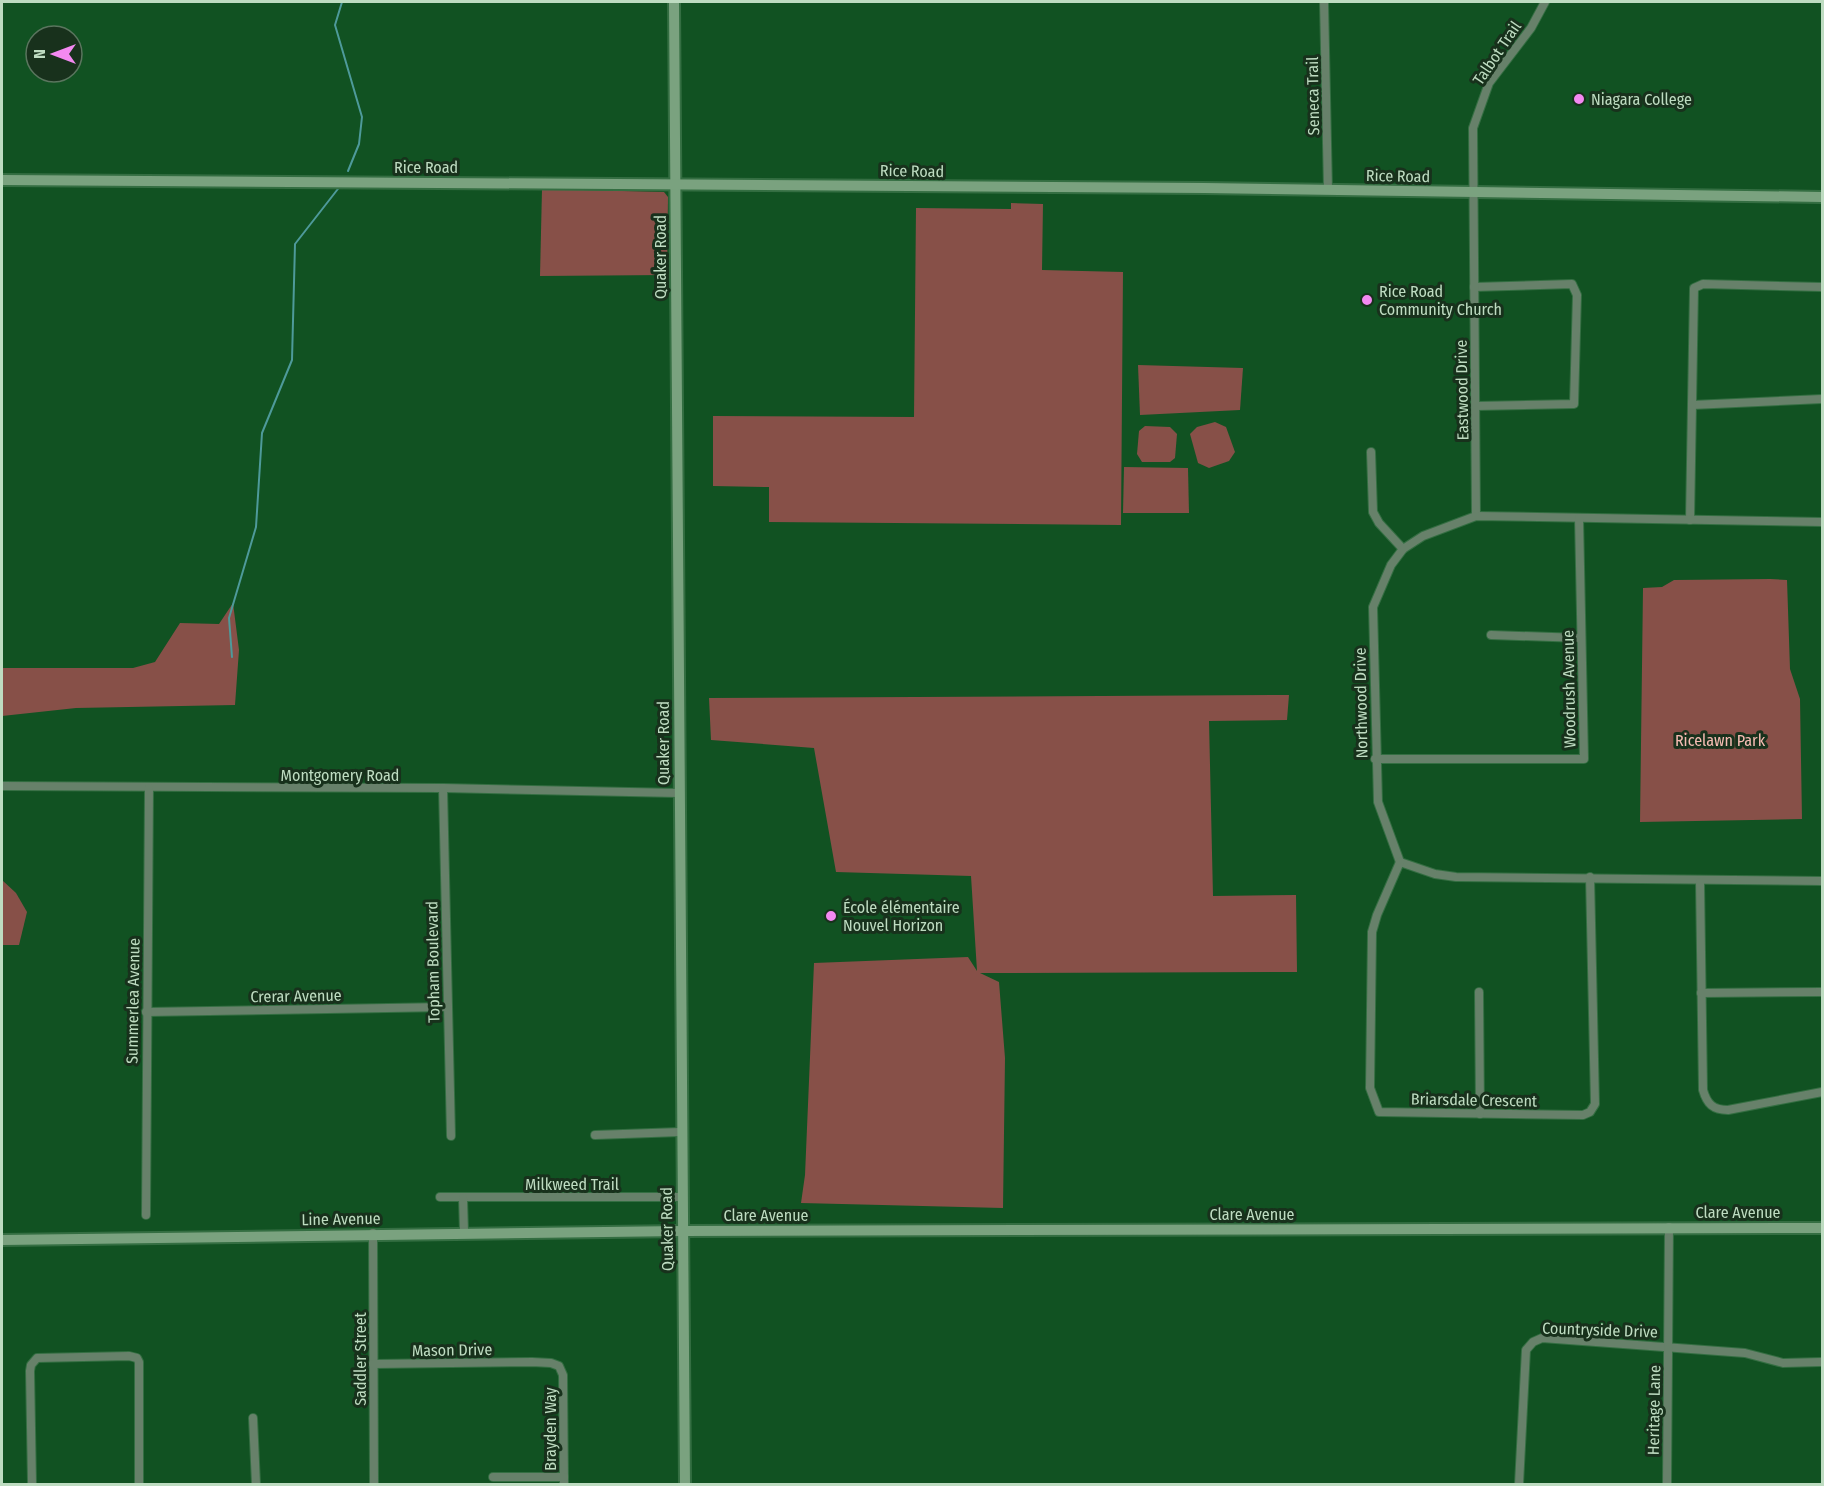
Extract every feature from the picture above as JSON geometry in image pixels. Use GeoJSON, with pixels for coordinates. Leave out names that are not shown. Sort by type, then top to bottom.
{"type":"FeatureCollection","features":[{"type":"Feature","properties":{"kind":"street","name":"Quaker Road"},"geometry":{"type":"LineString","coordinates":[[674,2],[680,1132],[685,1485]]}},
{"type":"Feature","properties":{"kind":"street","name":"Seneca Trail"},"geometry":{"type":"LineString","coordinates":[[1324,2],[1328,190]]}},
{"type":"Feature","properties":{"kind":"street","name":"Talbot Trail"},"geometry":{"type":"LineString","coordinates":[[1474,192],[1473,128],[1483,98],[1493,77],[1530,28],[1545,2]]}},
{"type":"Feature","properties":{"kind":"street","name":"Rice Road"},"geometry":{"type":"LineString","coordinates":[[2,180],[1328,190],[1822,197]]}},
{"type":"Feature","properties":{"kind":"street","name":"Eastwood Drive"},"geometry":{"type":"LineString","coordinates":[[1474,192],[1476,516]]}},
{"type":"Feature","properties":{"kind":"street"},"geometry":{"type":"LineString","coordinates":[[1474,287],[1572,284],[1577,295],[1575,404],[1476,406]]}},
{"type":"Feature","properties":{"kind":"street"},"geometry":{"type":"LineString","coordinates":[[1690,520],[1694,288],[1703,284],[1822,287]]}},
{"type":"Feature","properties":{"kind":"street"},"geometry":{"type":"LineString","coordinates":[[1692,405],[1822,399]]}},
{"type":"Feature","properties":{"kind":"street"},"geometry":{"type":"LineString","coordinates":[[1371,452],[1373,512],[1379,523],[1403,549]]}},
{"type":"Feature","properties":{"kind":"street","name":"Northwood Drive"},"geometry":{"type":"LineString","coordinates":[[1400,862],[1378,802],[1375,759],[1373,607],[1391,565],[1403,549],[1433,531],[1476,516],[1822,522]]}},
{"type":"Feature","properties":{"kind":"street","name":"Woodrush Avenue"},"geometry":{"type":"LineString","coordinates":[[1375,759],[1584,759],[1578,518]]}},
{"type":"Feature","properties":{"kind":"street"},"geometry":{"type":"LineString","coordinates":[[1491,635],[1581,638]]}},
{"type":"Feature","properties":{"kind":"street","name":"Montgomery Road"},"geometry":{"type":"LineString","coordinates":[[2,786],[443,788],[678,793]]}},
{"type":"Feature","properties":{"kind":"street","name":"Summerlea Avenue"},"geometry":{"type":"LineString","coordinates":[[146,1215],[149,788]]}},
{"type":"Feature","properties":{"kind":"street","name":"Topham Boulevard"},"geometry":{"type":"LineString","coordinates":[[443,788],[451,1136]]}},
{"type":"Feature","properties":{"kind":"street"},"geometry":{"type":"LineString","coordinates":[[1400,862],[1435,874],[1456,877],[1590,877],[1700,882],[1822,881]]}},
{"type":"Feature","properties":{"kind":"street","name":"Briarsdale Crescent"},"geometry":{"type":"LineString","coordinates":[[1400,862],[1372,932],[1370,1089],[1379,1112],[1583,1115],[1590,1112],[1595,1104],[1590,877]]}},
{"type":"Feature","properties":{"kind":"street"},"geometry":{"type":"LineString","coordinates":[[1700,882],[1703,1090],[1710,1106],[1728,1110],[1822,1092]]}},
{"type":"Feature","properties":{"kind":"street"},"geometry":{"type":"LineString","coordinates":[[1479,992],[1480,1114]]}},
{"type":"Feature","properties":{"kind":"street"},"geometry":{"type":"LineString","coordinates":[[1701,993],[1822,992]]}},
{"type":"Feature","properties":{"kind":"street","name":"Crerar Avenue"},"geometry":{"type":"LineString","coordinates":[[146,1012],[447,1007]]}},
{"type":"Feature","properties":{"kind":"street"},"geometry":{"type":"LineString","coordinates":[[595,1135],[680,1132]]}},
{"type":"Feature","properties":{"kind":"street","name":"Milkweed Trail"},"geometry":{"type":"LineString","coordinates":[[440,1197],[681,1197]]}},
{"type":"Feature","properties":{"kind":"street"},"geometry":{"type":"LineString","coordinates":[[463,1198],[464,1232]]}},
{"type":"Feature","properties":{"kind":"street","name":"Heritage Lane"},"geometry":{"type":"LineString","coordinates":[[1667,1485],[1669,1227]]}},
{"type":"Feature","properties":{"kind":"street","name":"Clare Avenue"},"geometry":{"type":"LineString","coordinates":[[682,1231],[1822,1228]]}},
{"type":"Feature","properties":{"kind":"street","name":"Line Avenue"},"geometry":{"type":"LineString","coordinates":[[2,1239],[682,1231]]}},
{"type":"Feature","properties":{"kind":"street","name":"Saddler Street"},"geometry":{"type":"LineString","coordinates":[[373,1233],[374,1485]]}},
{"type":"Feature","properties":{"kind":"street","name":"Countryside Drive"},"geometry":{"type":"LineString","coordinates":[[1520,1485],[1526,1350],[1533,1342],[1542,1338],[1668,1346]]}},
{"type":"Feature","properties":{"kind":"street"},"geometry":{"type":"LineString","coordinates":[[1668,1346],[1746,1353],[1783,1363],[1821,1362]]}},
{"type":"Feature","properties":{"kind":"street"},"geometry":{"type":"LineString","coordinates":[[32,1485],[30,1371],[34,1360],[37,1358],[129,1356],[137,1358],[139,1362],[139,1485]]}},
{"type":"Feature","properties":{"kind":"street","name":"Mason Drive"},"geometry":{"type":"LineString","coordinates":[[373,1364],[532,1362]]}},
{"type":"Feature","properties":{"kind":"street","name":"Brayden Way"},"geometry":{"type":"LineString","coordinates":[[532,1362],[559,1366],[563,1375],[564,1481]]}},
{"type":"Feature","properties":{"kind":"street"},"geometry":{"type":"LineString","coordinates":[[253,1418],[256,1485]]}},
{"type":"Feature","properties":{"kind":"street"},"geometry":{"type":"LineString","coordinates":[[493,1477],[564,1481]]}},
{"type":"Feature","properties":{"kind":"green space"},"geometry":{"type":"Polygon","coordinates":[[[542,189],[664,192],[668,197],[667,275],[540,276],[542,189]]]}},
{"type":"Feature","properties":{"kind":"green space"},"geometry":{"type":"Polygon","coordinates":[[[1011,203],[1043,204],[1042,270],[1123,272],[1121,525],[769,522],[769,487],[713,486],[713,416],[914,417],[916,208],[1011,209],[1011,203]]]}},
{"type":"Feature","properties":{"kind":"green space"},"geometry":{"type":"Polygon","coordinates":[[[1138,365],[1243,368],[1240,410],[1140,415],[1138,365]]]}},
{"type":"Feature","properties":{"kind":"green space"},"geometry":{"type":"Polygon","coordinates":[[[1215,422],[1226,427],[1235,452],[1229,461],[1209,468],[1198,463],[1190,434],[1197,427],[1215,422]]]}},
{"type":"Feature","properties":{"kind":"green space"},"geometry":{"type":"Polygon","coordinates":[[[1145,426],[1170,427],[1177,434],[1175,458],[1170,462],[1142,462],[1137,454],[1139,431],[1145,426]]]}},
{"type":"Feature","properties":{"kind":"green space"},"geometry":{"type":"Polygon","coordinates":[[[1124,467],[1188,468],[1189,513],[1123,513],[1124,467]]]}},
{"type":"Feature","properties":{"kind":"green space","name":"Ricelawn Park"},"geometry":{"type":"Polygon","coordinates":[[[1674,580],[1787,580],[1790,669],[1800,699],[1802,819],[1640,822],[1643,588],[1662,587],[1674,580]]]}},
{"type":"Feature","properties":{"kind":"green space"},"geometry":{"type":"Polygon","coordinates":[[[233,603],[239,650],[235,705],[76,708],[2,716],[2,668],[133,668],[155,662],[180,623],[219,624],[233,603]]]}},
{"type":"Feature","properties":{"kind":"green space"},"geometry":{"type":"Polygon","coordinates":[[[1289,695],[1287,720],[1209,721],[1213,896],[1296,895],[1297,972],[980,973],[999,982],[1005,1058],[1003,1208],[801,1203],[805,1175],[814,963],[968,957],[977,971],[971,876],[836,872],[814,748],[711,740],[709,698],[1289,695]]]}},
{"type":"Feature","properties":{"kind":"green space"},"geometry":{"type":"Polygon","coordinates":[[[2,880],[16,893],[27,912],[19,945],[2,945],[2,880]]]}},
{"type":"Feature","properties":{"kind":"waterway"},"geometry":{"type":"LineString","coordinates":[[342,2],[335,25],[362,117],[359,144],[348,171]]}},
{"type":"Feature","properties":{"kind":"waterway"},"geometry":{"type":"LineString","coordinates":[[232,657],[229,618],[256,527],[262,433],[292,360],[295,244],[341,185]]}},
{"type":"Feature","properties":{"kind":"place","name":"Niagara College"},"geometry":{"type":"Point","coordinates":[1579,99]}},
{"type":"Feature","properties":{"kind":"place","name":"Rice Road Community Church"},"geometry":{"type":"Point","coordinates":[1367,300]}},
{"type":"Feature","properties":{"kind":"place","name":"École élémentaire Nouvel Horizon"},"geometry":{"type":"Point","coordinates":[831,916]}}]}
